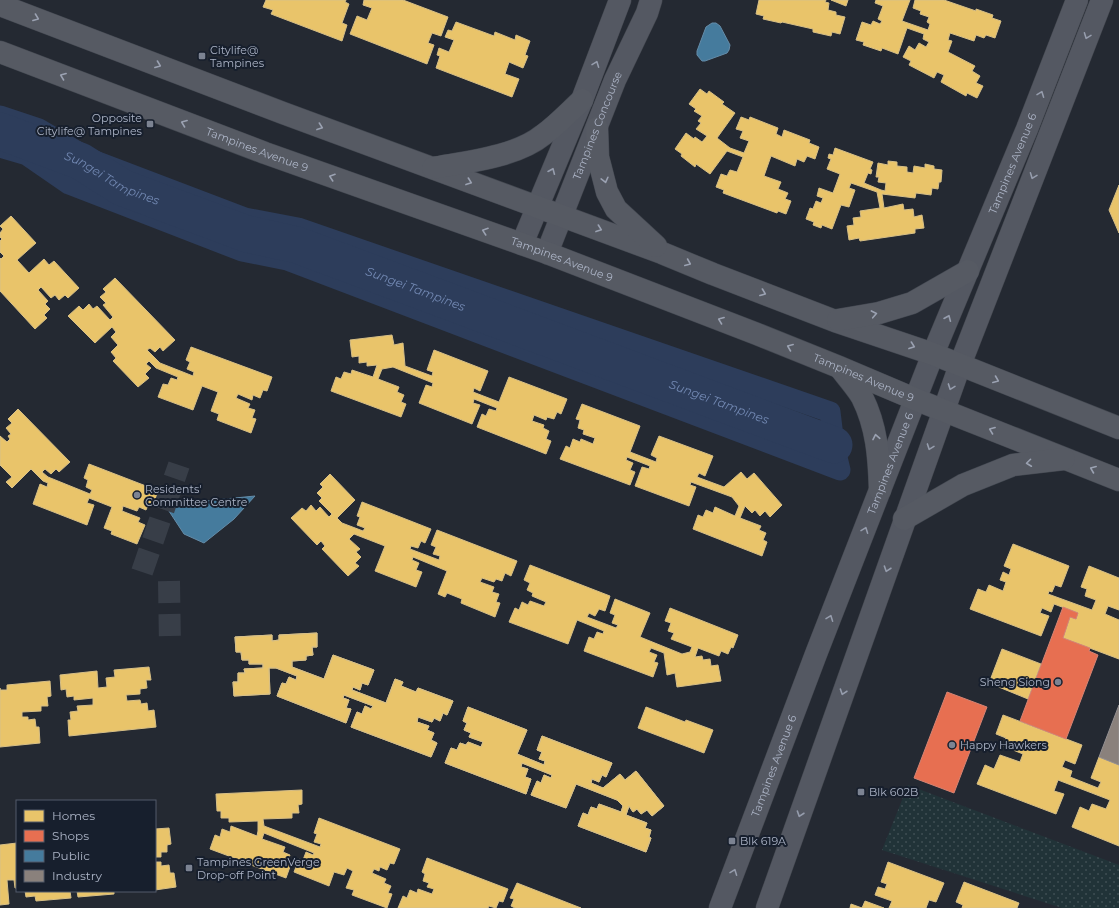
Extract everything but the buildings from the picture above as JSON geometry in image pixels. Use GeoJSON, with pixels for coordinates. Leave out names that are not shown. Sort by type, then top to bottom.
{"type":"FeatureCollection","features":[{"type":"Feature","properties":{"kind":"main road"},"geometry":{"type":"LineString","coordinates":[[0,5],[662,253],[835,321],[934,354],[1119,428]]}},
{"type":"Feature","properties":{"kind":"main road","name":"Tampines Avenue 9"},"geometry":{"type":"LineString","coordinates":[[0,52],[265,153],[547,253],[839,367],[917,400],[1119,480]]}},
{"type":"Feature","properties":{"kind":"main road"},"geometry":{"type":"LineString","coordinates":[[432,168],[518,150],[542,136],[582,100]]}},
{"type":"Feature","properties":{"kind":"main road"},"geometry":{"type":"LineString","coordinates":[[597,128],[598,157],[607,192],[613,204],[616,209],[662,253]]}},
{"type":"Feature","properties":{"kind":"main road"},"geometry":{"type":"LineString","coordinates":[[835,321],[879,313],[912,303],[968,271]]}},
{"type":"Feature","properties":{"kind":"main road"},"geometry":{"type":"LineString","coordinates":[[839,367],[861,396],[876,436],[880,490]]}},
{"type":"Feature","properties":{"kind":"main road"},"geometry":{"type":"LineString","coordinates":[[904,519],[962,485],[1013,465],[1067,459]]}},
{"type":"Feature","properties":{"kind":"street"},"geometry":{"type":"LineString","coordinates":[[522,244],[582,100],[620,0]]}},
{"type":"Feature","properties":{"kind":"street","name":"Tampines Concourse"},"geometry":{"type":"LineString","coordinates":[[547,253],[615,80],[647,13],[651,0]]}},
{"type":"Feature","properties":{"kind":"street","name":"Tampines Avenue 6"},"geometry":{"type":"LineString","coordinates":[[720,908],[880,490],[934,354],[1027,129],[1077,0]]}},
{"type":"Feature","properties":{"kind":"street","name":"Tampines Avenue 6"},"geometry":{"type":"LineString","coordinates":[[767,908],[943,410],[1102,0]]}},
{"type":"Feature","properties":{"kind":"shaded area"},"geometry":{"type":"Polygon","coordinates":[[[908,785],[1119,865],[1119,908],[1062,908],[882,850],[908,785]]]}},
{"type":"Feature","properties":{"kind":"waterway"},"geometry":{"type":"LineString","coordinates":[[0,116],[39,129],[90,159],[245,218],[298,228],[830,412],[834,445],[840,470],[287,260],[242,251],[69,184],[27,155],[0,147]]}},
{"type":"Feature","properties":{"kind":"waterway","name":"Sungei Tampines"},"geometry":{"type":"LineString","coordinates":[[0,131],[80,161],[123,188],[247,234],[297,245],[834,445]]}},
{"type":"Feature","properties":{"kind":"tunnel"},"geometry":{"type":"LineString","coordinates":[[142,572],[179,465]]}},
{"type":"Feature","properties":{"kind":"tunnel"},"geometry":{"type":"LineString","coordinates":[[169,581],[170,647]]}},
{"type":"Feature","properties":{"kind":"place","name":"Citylife@ Tampines"},"geometry":{"type":"Point","coordinates":[202,56]}},
{"type":"Feature","properties":{"kind":"place","name":"Opposite Citylife@ Tampines"},"geometry":{"type":"Point","coordinates":[150,124]}},
{"type":"Feature","properties":{"kind":"place","name":"Residents' Committee Centre"},"geometry":{"type":"Point","coordinates":[137,495]}},
{"type":"Feature","properties":{"kind":"place","name":"Sheng Siong"},"geometry":{"type":"Point","coordinates":[1058,682]}},
{"type":"Feature","properties":{"kind":"place","name":"Happy Hawkers"},"geometry":{"type":"Point","coordinates":[952,745]}},
{"type":"Feature","properties":{"kind":"place","name":"Blk 602B"},"geometry":{"type":"Point","coordinates":[861,792]}},
{"type":"Feature","properties":{"kind":"place","name":"Blk 619A"},"geometry":{"type":"Point","coordinates":[732,841]}},
{"type":"Feature","properties":{"kind":"place","name":"Tampines GreenVerge Drop-off Point"},"geometry":{"type":"Point","coordinates":[189,868]}}]}
